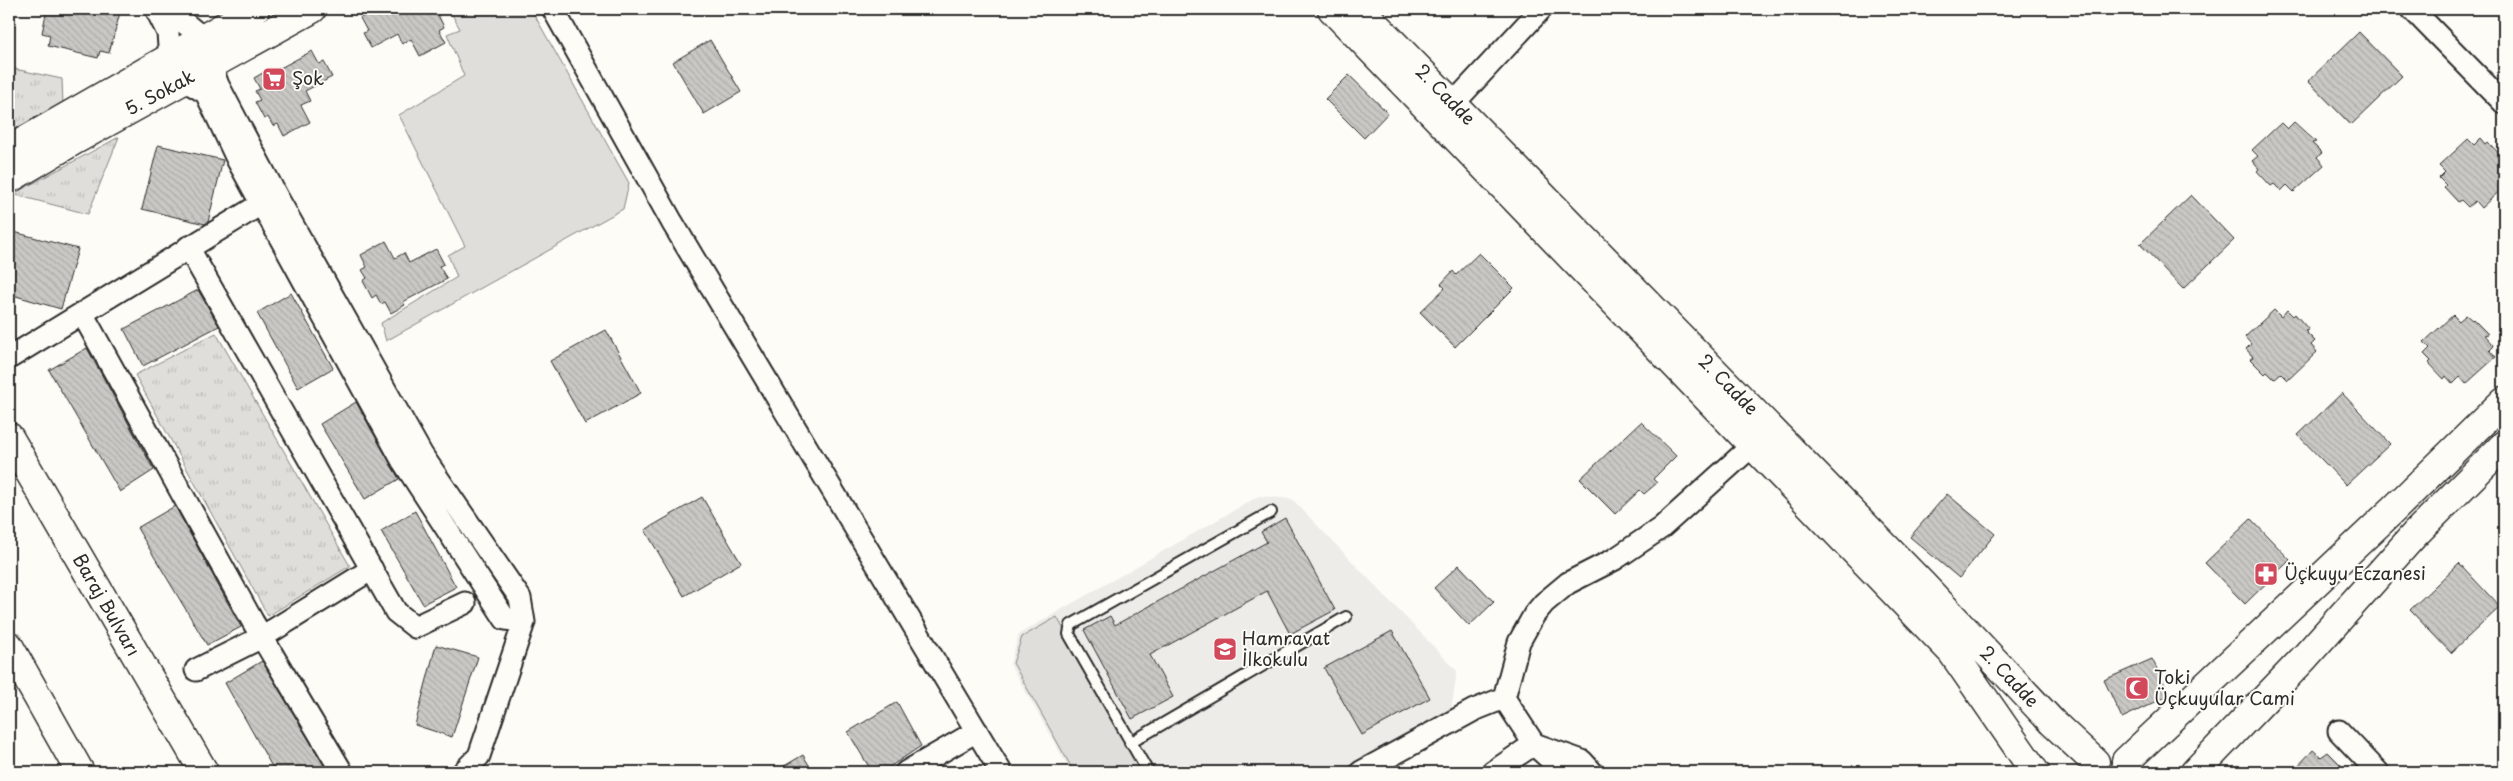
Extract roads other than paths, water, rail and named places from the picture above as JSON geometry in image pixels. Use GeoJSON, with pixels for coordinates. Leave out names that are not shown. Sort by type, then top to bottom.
{"type":"FeatureCollection","features":[{"type":"Feature","properties":{"kind":"main road","name":"5. Sokak"},"geometry":{"type":"LineString","coordinates":[[9,179],[177,70],[203,38],[255,9]]}},
{"type":"Feature","properties":{"kind":"main road","name":"5. Sokak"},"geometry":{"type":"LineString","coordinates":[[9,150],[177,70],[216,63],[312,9]]}},
{"type":"Feature","properties":{"kind":"main road","name":"2. Cadde"},"geometry":{"type":"LineString","coordinates":[[1332,9],[1952,652],[2035,772]]}},
{"type":"Feature","properties":{"kind":"main road","name":"2. Cadde"},"geometry":{"type":"LineString","coordinates":[[1360,9],[1908,570],[2052,722],[2087,767]]}},
{"type":"Feature","properties":{"kind":"main road"},"geometry":{"type":"LineString","coordinates":[[2087,767],[2110,759],[2136,766],[2504,401]]}},
{"type":"Feature","properties":{"kind":"main road","name":"Baraj Bulvarı"},"geometry":{"type":"LineString","coordinates":[[9,437],[204,772]]}},
{"type":"Feature","properties":{"kind":"main road"},"geometry":{"type":"LineString","coordinates":[[2195,772],[2305,657],[2415,534],[2504,446]]}},
{"type":"Feature","properties":{"kind":"main road"},"geometry":{"type":"LineString","coordinates":[[9,646],[80,772]]}},
{"type":"Feature","properties":{"kind":"street"},"geometry":{"type":"LineString","coordinates":[[156,9],[168,33],[177,70],[206,93],[261,204],[402,460],[505,619],[524,622]]}},
{"type":"Feature","properties":{"kind":"street"},"geometry":{"type":"LineString","coordinates":[[173,9],[177,18],[203,38]]}},
{"type":"Feature","properties":{"kind":"street"},"geometry":{"type":"LineString","coordinates":[[552,9],[672,222],[1001,772]]}},
{"type":"Feature","properties":{"kind":"street"},"geometry":{"type":"LineString","coordinates":[[1453,104],[1541,9]]}},
{"type":"Feature","properties":{"kind":"street"},"geometry":{"type":"LineString","coordinates":[[2412,9],[2504,102]]}},
{"type":"Feature","properties":{"kind":"street"},"geometry":{"type":"LineString","coordinates":[[216,63],[214,74],[218,85],[276,195],[422,455],[520,598],[524,622],[479,756],[463,772]]}},
{"type":"Feature","properties":{"kind":"street"},"geometry":{"type":"LineString","coordinates":[[9,358],[261,204]]}},
{"type":"Feature","properties":{"kind":"street"},"geometry":{"type":"LineString","coordinates":[[188,247],[396,612],[414,626],[465,603]]}},
{"type":"Feature","properties":{"kind":"street"},"geometry":{"type":"LineString","coordinates":[[82,312],[262,636],[342,772]]}},
{"type":"Feature","properties":{"kind":"street"},"geometry":{"type":"LineString","coordinates":[[1564,772],[1534,744],[1504,698],[1519,642],[1530,622],[1544,603],[1568,583],[1616,559],[1661,528],[1753,445]]}},
{"type":"Feature","properties":{"kind":"street"},"geometry":{"type":"LineString","coordinates":[[196,670],[262,636],[372,569]]}},
{"type":"Feature","properties":{"kind":"street"},"geometry":{"type":"LineString","coordinates":[[1361,772],[1474,710],[1504,698]]}},
{"type":"Feature","properties":{"kind":"street"},"geometry":{"type":"LineString","coordinates":[[906,772],[977,731]]}},
{"type":"Feature","properties":{"kind":"street"},"geometry":{"type":"LineString","coordinates":[[2339,731],[2378,772]]}},
{"type":"Feature","properties":{"kind":"street"},"geometry":{"type":"LineString","coordinates":[[1507,772],[1534,744]]}},
{"type":"Feature","properties":{"kind":"street"},"geometry":{"type":"LineString","coordinates":[[1534,744],[1582,761],[1592,772]]}},
{"type":"Feature","properties":{"kind":"lane"},"geometry":{"type":"LineString","coordinates":[[1148,772],[1130,744],[1069,634],[1071,625],[1271,512]]}},
{"type":"Feature","properties":{"kind":"lane"},"geometry":{"type":"LineString","coordinates":[[1130,744],[1346,617]]}},
{"type":"Feature","properties":{"kind":"place","name":"Şok"},"geometry":{"type":"Point","coordinates":[274,79]}},
{"type":"Feature","properties":{"kind":"place","name":"Üçkuyu Eczanesi"},"geometry":{"type":"Point","coordinates":[2266,574]}},
{"type":"Feature","properties":{"kind":"place","name":"Hamravat İlkokulu"},"geometry":{"type":"Point","coordinates":[1225,649]}},
{"type":"Feature","properties":{"kind":"place","name":"Toki Üçkuyular Cami"},"geometry":{"type":"Point","coordinates":[2137,688]}}]}
